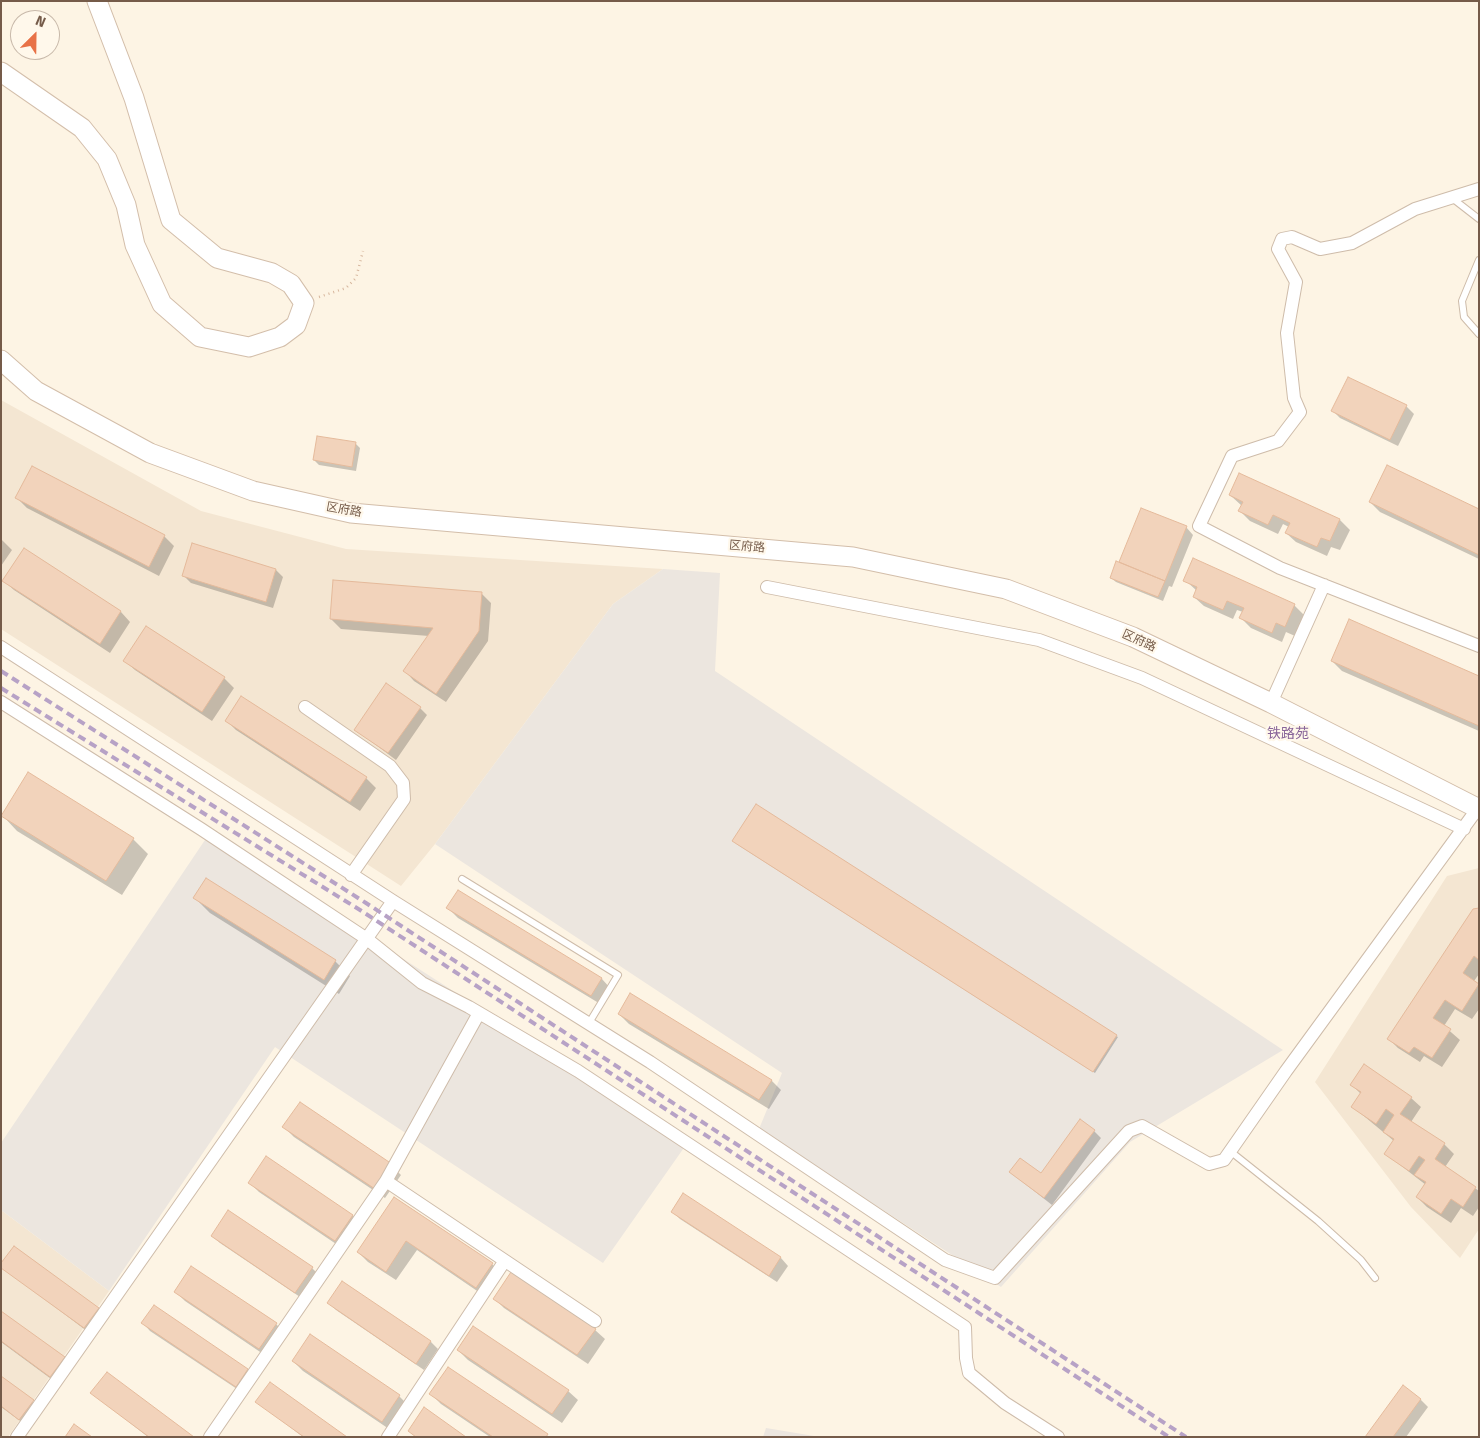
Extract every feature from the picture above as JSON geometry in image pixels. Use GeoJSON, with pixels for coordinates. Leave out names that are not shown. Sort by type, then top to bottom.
{"type":"FeatureCollection","features":[{"type":"Feature","properties":{"kind":"main road"},"geometry":{"type":"LineString","coordinates":[[1,72],[82,128],[107,159],[126,205],[135,245],[162,304],[200,337],[250,347],[280,338],[296,325],[304,302],[291,284],[272,274],[217,258],[171,220],[134,98],[97,1]]}},
{"type":"Feature","properties":{"kind":"main road","name":"区府路"},"geometry":{"type":"LineString","coordinates":[[1,360],[36,391],[150,453],[253,491],[352,513],[854,557],[1006,589],[1133,637],[1271,703],[1478,809]]}},
{"type":"Feature","properties":{"kind":"street"},"geometry":{"type":"LineString","coordinates":[[1479,188],[1415,208],[1352,243],[1320,249],[1288,237],[1282,239],[1278,245],[1280,252],[1296,282],[1287,333],[1294,398],[1300,412],[1278,441],[1232,456],[1199,526],[1280,568],[1479,646]]}},
{"type":"Feature","properties":{"kind":"street"},"geometry":{"type":"LineString","coordinates":[[1271,703],[1324,585]]}},
{"type":"Feature","properties":{"kind":"street"},"geometry":{"type":"LineString","coordinates":[[767,587],[1039,640],[1142,678],[1464,829]]}},
{"type":"Feature","properties":{"kind":"street"},"geometry":{"type":"LineString","coordinates":[[1,647],[393,902],[650,1062],[945,1260],[995,1278],[1129,1131],[1142,1126],[1209,1164],[1224,1160],[1286,1071],[1478,809]]}},
{"type":"Feature","properties":{"kind":"street"},"geometry":{"type":"LineString","coordinates":[[1,702],[201,829],[367,939],[422,983],[479,1013],[578,1072],[966,1327],[966,1358],[969,1373],[1005,1403],[1058,1437]]}},
{"type":"Feature","properties":{"kind":"street"},"geometry":{"type":"LineString","coordinates":[[305,707],[390,766],[403,783],[404,799],[351,875]]}},
{"type":"Feature","properties":{"kind":"street"},"geometry":{"type":"LineString","coordinates":[[17,1437],[393,902]]}},
{"type":"Feature","properties":{"kind":"street"},"geometry":{"type":"LineString","coordinates":[[210,1437],[386,1181],[479,1013]]}},
{"type":"Feature","properties":{"kind":"street"},"geometry":{"type":"LineString","coordinates":[[386,1181],[504,1262],[595,1321]]}},
{"type":"Feature","properties":{"kind":"street"},"geometry":{"type":"LineString","coordinates":[[388,1437],[504,1262]]}},
{"type":"Feature","properties":{"kind":"lane"},"geometry":{"type":"LineString","coordinates":[[1451,197],[1479,219]]}},
{"type":"Feature","properties":{"kind":"lane"},"geometry":{"type":"LineString","coordinates":[[1479,260],[1462,301],[1464,317],[1479,334]]}},
{"type":"Feature","properties":{"kind":"lane"},"geometry":{"type":"LineString","coordinates":[[462,879],[618,975],[589,1023]]}},
{"type":"Feature","properties":{"kind":"lane"},"geometry":{"type":"LineString","coordinates":[[1230,1152],[1318,1221],[1361,1260],[1375,1278]]}},
{"type":"Feature","properties":{"kind":"path"},"geometry":{"type":"LineString","coordinates":[[304,302],[346,288],[356,278],[363,251]]}},
{"type":"Feature","properties":{"kind":"shaded area"},"geometry":{"type":"Polygon","coordinates":[[[1,400],[201,511],[346,549],[663,569],[613,604],[435,844],[401,886],[1,629],[1,400]]]}},
{"type":"Feature","properties":{"kind":"shaded area"},"geometry":{"type":"Polygon","coordinates":[[[663,569],[720,573],[715,671],[1283,1050],[1130,1142],[1001,1287],[759,1129],[782,1073],[435,844],[613,604],[663,569]]]}},
{"type":"Feature","properties":{"kind":"shaded area"},"geometry":{"type":"Polygon","coordinates":[[[209,834],[688,1142],[603,1263],[275,1047],[109,1291],[1,1210],[1,1143],[209,834]]]}},
{"type":"Feature","properties":{"kind":"shaded area"},"geometry":{"type":"Polygon","coordinates":[[[1479,868],[1479,1229],[1460,1258],[1411,1207],[1315,1082],[1447,876],[1479,868]]]}},
{"type":"Feature","properties":{"kind":"shaded area"},"geometry":{"type":"Polygon","coordinates":[[[1,1210],[109,1291],[8,1437],[1,1437],[1,1210]]]}},
{"type":"Feature","properties":{"kind":"shaded area"},"geometry":{"type":"Polygon","coordinates":[[[766,1428],[820,1437],[763,1437],[766,1428]]]}},
{"type":"Feature","properties":{"kind":"building"},"geometry":{"type":"Polygon","coordinates":[[[1348,377],[1407,405],[1390,440],[1331,411],[1348,377]]]}},
{"type":"Feature","properties":{"kind":"building"},"geometry":{"type":"Polygon","coordinates":[[[317,436],[356,442],[352,467],[313,460],[317,436]]]}},
{"type":"Feature","properties":{"kind":"building"},"geometry":{"type":"Polygon","coordinates":[[[1387,465],[1479,509],[1479,555],[1369,502],[1387,465]]]}},
{"type":"Feature","properties":{"kind":"building"},"geometry":{"type":"Polygon","coordinates":[[[32,466],[165,535],[149,567],[15,498],[32,466]]]}},
{"type":"Feature","properties":{"kind":"building"},"geometry":{"type":"Polygon","coordinates":[[[1239,473],[1340,519],[1330,541],[1321,538],[1317,547],[1285,533],[1290,523],[1273,515],[1268,525],[1238,511],[1243,502],[1229,495],[1239,473]]]}},
{"type":"Feature","properties":{"kind":"building"},"geometry":{"type":"Polygon","coordinates":[[[1141,508],[1187,526],[1165,581],[1119,562],[1141,508]]]}},
{"type":"Feature","properties":{"kind":"building"},"geometry":{"type":"Polygon","coordinates":[[[192,543],[276,569],[266,602],[182,576],[192,543]]]}},
{"type":"Feature","properties":{"kind":"building"},"geometry":{"type":"Polygon","coordinates":[[[24,548],[121,611],[100,644],[2,581],[24,548]]]}},
{"type":"Feature","properties":{"kind":"building"},"geometry":{"type":"Polygon","coordinates":[[[1193,558],[1295,604],[1285,627],[1276,623],[1272,633],[1239,618],[1244,608],[1227,601],[1223,610],[1193,597],[1197,587],[1183,581],[1193,558]]]}},
{"type":"Feature","properties":{"kind":"building"},"geometry":{"type":"Polygon","coordinates":[[[1116,561],[1165,581],[1158,597],[1110,578],[1116,561]]]}},
{"type":"Feature","properties":{"kind":"building"},"geometry":{"type":"Polygon","coordinates":[[[333,580],[482,592],[479,631],[436,694],[403,671],[433,628],[330,619],[333,580]]]}},
{"type":"Feature","properties":{"kind":"building"},"geometry":{"type":"Polygon","coordinates":[[[1349,619],[1479,676],[1479,726],[1331,661],[1349,619]]]}},
{"type":"Feature","properties":{"kind":"building"},"geometry":{"type":"Polygon","coordinates":[[[146,626],[225,677],[202,712],[123,661],[146,626]]]}},
{"type":"Feature","properties":{"kind":"building"},"geometry":{"type":"Polygon","coordinates":[[[386,683],[421,707],[388,753],[354,730],[386,683]]]}},
{"type":"Feature","properties":{"kind":"building"},"geometry":{"type":"Polygon","coordinates":[[[241,696],[367,777],[350,802],[225,721],[241,696]]]}},
{"type":"Feature","properties":{"kind":"building"},"geometry":{"type":"Polygon","coordinates":[[[28,772],[134,838],[106,881],[1,816],[28,772]]]}},
{"type":"Feature","properties":{"kind":"building"},"geometry":{"type":"Polygon","coordinates":[[[756,804],[1117,1035],[1093,1072],[732,841],[756,804]]]}},
{"type":"Feature","properties":{"kind":"building"},"geometry":{"type":"Polygon","coordinates":[[[206,878],[336,960],[324,980],[193,898],[206,878]]]}},
{"type":"Feature","properties":{"kind":"building"},"geometry":{"type":"Polygon","coordinates":[[[458,890],[602,978],[591,996],[446,908],[458,890]]]}},
{"type":"Feature","properties":{"kind":"building"},"geometry":{"type":"Polygon","coordinates":[[[1479,908],[1479,960],[1474,956],[1463,973],[1479,984],[1462,1011],[1445,1000],[1433,1018],[1451,1029],[1432,1058],[1414,1047],[1409,1053],[1387,1039],[1473,909],[1479,908]]]}},
{"type":"Feature","properties":{"kind":"building"},"geometry":{"type":"Polygon","coordinates":[[[630,993],[772,1080],[759,1100],[618,1014],[630,993]]]}},
{"type":"Feature","properties":{"kind":"building"},"geometry":{"type":"Polygon","coordinates":[[[1364,1064],[1412,1097],[1400,1114],[1445,1143],[1435,1159],[1476,1187],[1463,1207],[1451,1199],[1441,1214],[1416,1197],[1426,1182],[1414,1175],[1425,1160],[1419,1156],[1409,1171],[1384,1154],[1394,1139],[1383,1132],[1394,1115],[1386,1109],[1376,1124],[1351,1107],[1361,1092],[1350,1085],[1364,1064]]]}},
{"type":"Feature","properties":{"kind":"building"},"geometry":{"type":"Polygon","coordinates":[[[300,1102],[392,1164],[375,1189],[282,1127],[300,1102]]]}},
{"type":"Feature","properties":{"kind":"building"},"geometry":{"type":"Polygon","coordinates":[[[1080,1119],[1095,1130],[1044,1198],[1009,1172],[1020,1158],[1041,1173],[1080,1119]]]}},
{"type":"Feature","properties":{"kind":"building"},"geometry":{"type":"Polygon","coordinates":[[[266,1156],[353,1215],[335,1241],[248,1183],[266,1156]]]}},
{"type":"Feature","properties":{"kind":"building"},"geometry":{"type":"Polygon","coordinates":[[[683,1193],[781,1257],[769,1276],[671,1212],[683,1193]]]}},
{"type":"Feature","properties":{"kind":"building"},"geometry":{"type":"Polygon","coordinates":[[[394,1197],[493,1263],[476,1288],[406,1241],[386,1272],[357,1252],[394,1197]]]}},
{"type":"Feature","properties":{"kind":"building"},"geometry":{"type":"Polygon","coordinates":[[[228,1210],[313,1267],[295,1293],[211,1236],[228,1210]]]}},
{"type":"Feature","properties":{"kind":"building"},"geometry":{"type":"Polygon","coordinates":[[[14,1246],[99,1308],[84,1328],[1,1268],[1,1263],[14,1246]]]}},
{"type":"Feature","properties":{"kind":"building"},"geometry":{"type":"Polygon","coordinates":[[[191,1266],[277,1323],[259,1349],[174,1292],[191,1266]]]}},
{"type":"Feature","properties":{"kind":"building"},"geometry":{"type":"Polygon","coordinates":[[[511,1272],[596,1329],[577,1355],[493,1299],[511,1272]]]}},
{"type":"Feature","properties":{"kind":"building"},"geometry":{"type":"Polygon","coordinates":[[[342,1281],[431,1341],[416,1364],[327,1303],[342,1281]]]}},
{"type":"Feature","properties":{"kind":"building"},"geometry":{"type":"Polygon","coordinates":[[[154,1305],[248,1369],[236,1387],[141,1323],[154,1305]]]}},
{"type":"Feature","properties":{"kind":"building"},"geometry":{"type":"Polygon","coordinates":[[[1,1311],[65,1357],[50,1377],[1,1341],[1,1311]]]}},
{"type":"Feature","properties":{"kind":"building"},"geometry":{"type":"Polygon","coordinates":[[[473,1326],[569,1390],[552,1414],[457,1350],[473,1326]]]}},
{"type":"Feature","properties":{"kind":"building"},"geometry":{"type":"Polygon","coordinates":[[[310,1334],[400,1395],[382,1422],[292,1361],[310,1334]]]}},
{"type":"Feature","properties":{"kind":"building"},"geometry":{"type":"Polygon","coordinates":[[[448,1367],[548,1434],[546,1437],[493,1437],[429,1394],[448,1367]]]}},
{"type":"Feature","properties":{"kind":"building"},"geometry":{"type":"Polygon","coordinates":[[[107,1372],[194,1437],[149,1437],[90,1393],[107,1372]]]}},
{"type":"Feature","properties":{"kind":"building"},"geometry":{"type":"Polygon","coordinates":[[[1,1376],[34,1400],[19,1420],[1,1406],[1,1376]]]}},
{"type":"Feature","properties":{"kind":"building"},"geometry":{"type":"Polygon","coordinates":[[[270,1382],[347,1437],[304,1437],[255,1402],[270,1382]]]}},
{"type":"Feature","properties":{"kind":"building"},"geometry":{"type":"Polygon","coordinates":[[[1403,1385],[1421,1399],[1393,1437],[1365,1437],[1403,1385]]]}},
{"type":"Feature","properties":{"kind":"building"},"geometry":{"type":"Polygon","coordinates":[[[424,1407],[466,1437],[416,1437],[408,1431],[424,1407]]]}},
{"type":"Feature","properties":{"kind":"building"},"geometry":{"type":"Polygon","coordinates":[[[74,1424],[92,1437],[65,1437],[74,1424]]]}},
{"type":"Feature","properties":{"kind":"railway"},"geometry":{"type":"LineString","coordinates":[[1,671],[366,903],[1186,1437]]}},
{"type":"Feature","properties":{"kind":"railway"},"geometry":{"type":"LineString","coordinates":[[1,688],[360,910],[1169,1437]]}},
{"type":"Feature","properties":{"kind":"district","name":"铁路苑"},"geometry":{"type":"Point","coordinates":[1288,734]}}]}
